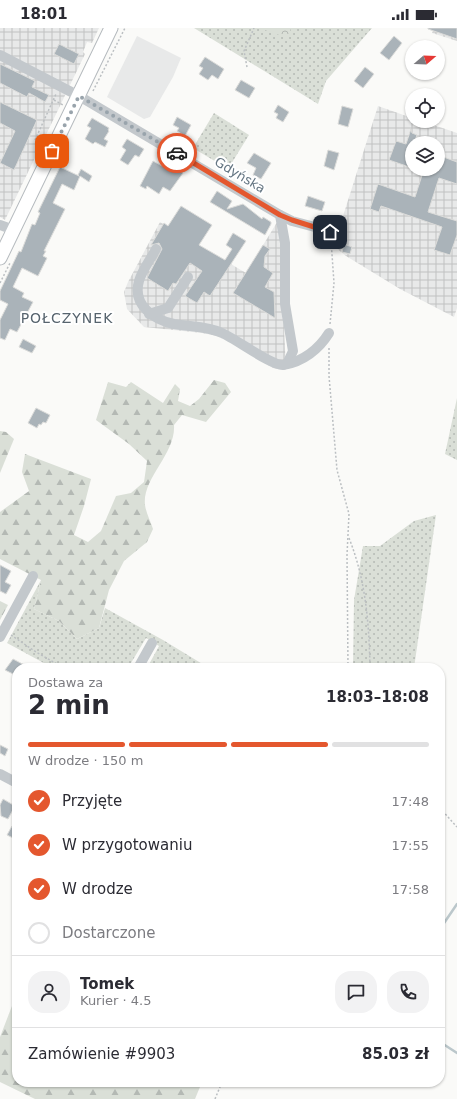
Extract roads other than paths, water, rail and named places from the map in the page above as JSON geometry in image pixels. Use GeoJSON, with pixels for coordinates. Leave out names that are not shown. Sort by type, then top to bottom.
{"type":"FeatureCollection","features":[{"type":"Feature","properties":{"kind":"main road"},"geometry":{"type":"LineString","coordinates":[[0,258],[111,28]]}},
{"type":"Feature","properties":{"kind":"street","name":"Gdyńska"},"geometry":{"type":"LineString","coordinates":[[0,55],[79,96],[280,215],[330,232]]}},
{"type":"Feature","properties":{"kind":"street"},"geometry":{"type":"LineString","coordinates":[[280,215],[285,243],[285,304],[293,351],[287,364]]}},
{"type":"Feature","properties":{"kind":"street"},"geometry":{"type":"LineString","coordinates":[[0,224],[14,230]]}},
{"type":"Feature","properties":{"kind":"street"},"geometry":{"type":"LineString","coordinates":[[156,249],[140,278],[137,288],[140,303],[149,314],[160,320],[173,324],[212,329],[243,344],[269,362],[276,364],[287,364],[303,358],[316,350],[329,333]]}},
{"type":"Feature","properties":{"kind":"street"},"geometry":{"type":"LineString","coordinates":[[149,314],[168,308],[188,277]]}},
{"type":"Feature","properties":{"kind":"street"},"geometry":{"type":"LineString","coordinates":[[2,634],[33,576]]}},
{"type":"Feature","properties":{"kind":"street"},"geometry":{"type":"LineString","coordinates":[[141,663],[152,643]]}},
{"type":"Feature","properties":{"kind":"street"},"geometry":{"type":"LineString","coordinates":[[0,774],[12,780]]}},
{"type":"Feature","properties":{"kind":"waterway"},"geometry":{"type":"LineString","coordinates":[[445,922],[457,904]]}},
{"type":"Feature","properties":{"kind":"waterway"},"geometry":{"type":"LineString","coordinates":[[445,1045],[457,1053]]}},
{"type":"Feature","properties":{"kind":"district","name":"POŁCZYNEK"},"geometry":{"type":"Point","coordinates":[67,318]}}]}
